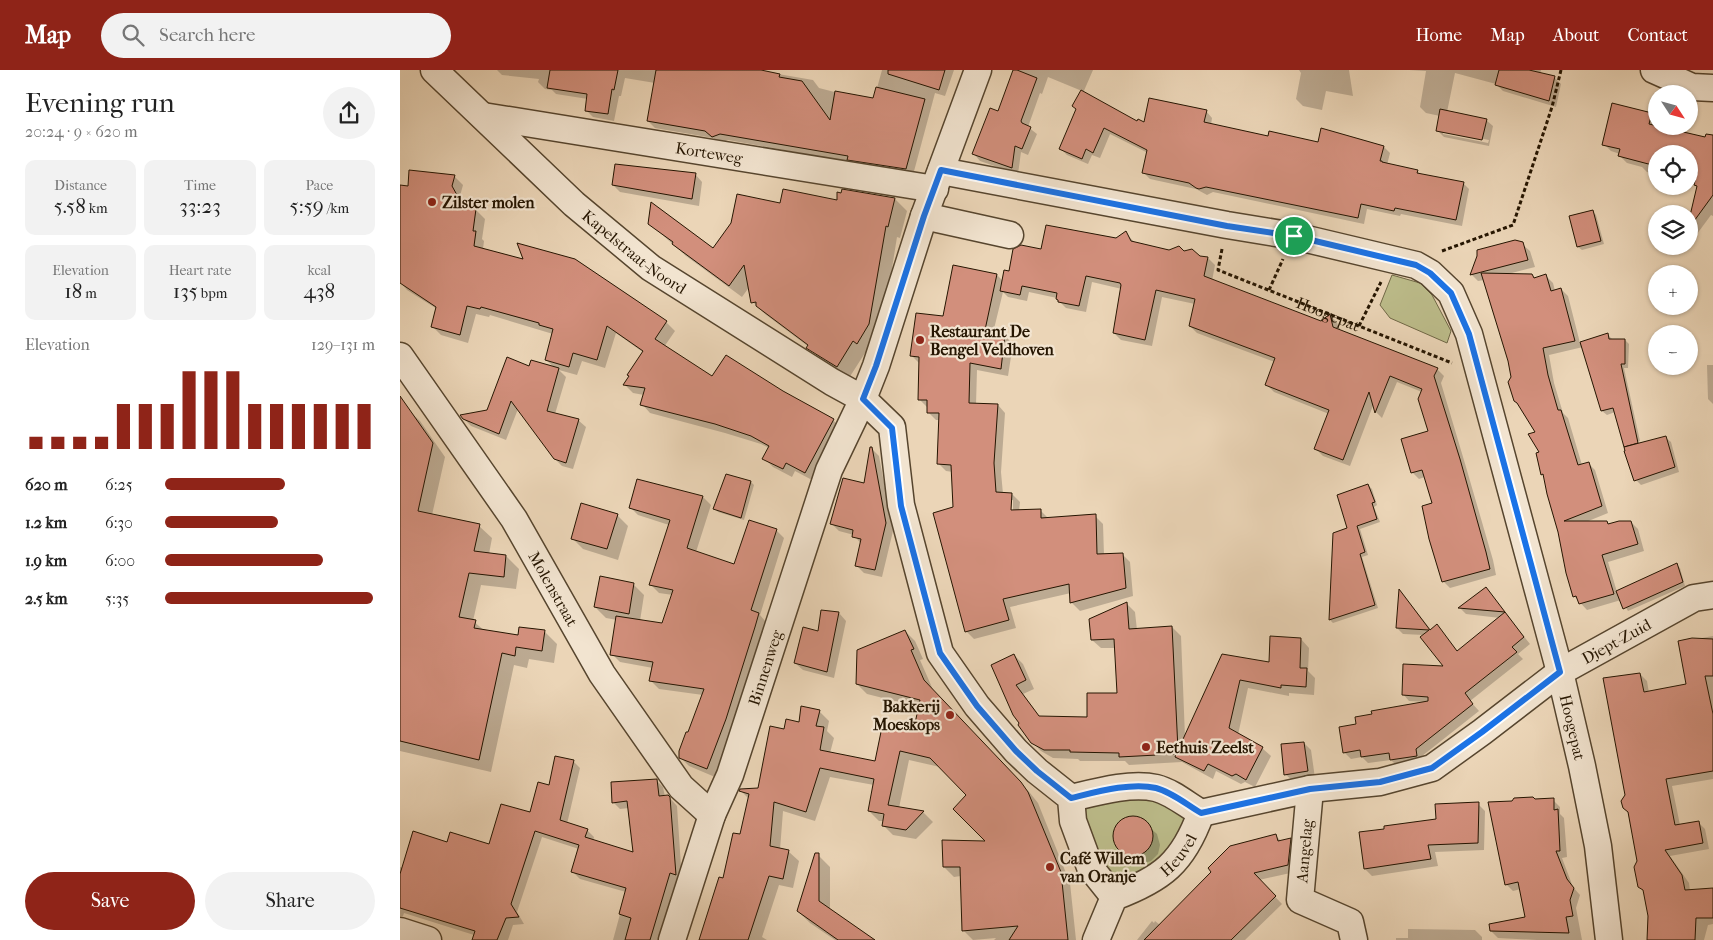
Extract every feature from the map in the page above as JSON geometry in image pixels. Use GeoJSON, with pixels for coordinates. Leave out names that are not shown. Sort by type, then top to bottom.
{"type":"FeatureCollection","features":[{"type":"Feature","properties":{"kind":"street","name":"Kapelstraat-Noord"},"geometry":{"type":"LineString","coordinates":[[434,70],[574,204],[652,268],[790,356],[863,399]]}},
{"type":"Feature","properties":{"kind":"street","name":"Binnenweg"},"geometry":{"type":"LineString","coordinates":[[672,940],[712,815],[730,775],[829,470],[863,399],[876,366],[924,216],[978,70]]}},
{"type":"Feature","properties":{"kind":"street"},"geometry":{"type":"LineString","coordinates":[[1654,70],[1692,86],[1713,88]]}},
{"type":"Feature","properties":{"kind":"street","name":"Korteweg"},"geometry":{"type":"LineString","coordinates":[[483,116],[938,180]]}},
{"type":"Feature","properties":{"kind":"street","name":"Hoogepat"},"geometry":{"type":"LineString","coordinates":[[938,180],[1294,236],[1416,265],[1430,273],[1451,293],[1469,334],[1560,672],[1598,846],[1609,940]]}},
{"type":"Feature","properties":{"kind":"street"},"geometry":{"type":"LineString","coordinates":[[924,216],[1010,235]]}},
{"type":"Feature","properties":{"kind":"street","name":"Molenstraat"},"geometry":{"type":"LineString","coordinates":[[403,365],[514,519],[602,674],[681,787],[712,815]]}},
{"type":"Feature","properties":{"kind":"street"},"geometry":{"type":"LineString","coordinates":[[863,399],[892,428],[901,506],[940,653],[977,706],[1016,751],[1037,771],[1071,798],[1073,821],[1090,867],[1114,897],[1096,940]]}},
{"type":"Feature","properties":{"kind":"street","name":"Djept-Zuid"},"geometry":{"type":"LineString","coordinates":[[1310,789],[1380,782],[1432,768],[1560,672],[1694,598],[1713,595]]}},
{"type":"Feature","properties":{"kind":"street","name":"Heuvel"},"geometry":{"type":"LineString","coordinates":[[1071,798],[1138,786],[1157,788],[1201,813],[1310,789]]}},
{"type":"Feature","properties":{"kind":"street","name":"Aangelag"},"geometry":{"type":"LineString","coordinates":[[1310,789],[1300,900],[1350,922],[1354,940]]}},
{"type":"Feature","properties":{"kind":"street","name":"Heuvel"},"geometry":{"type":"LineString","coordinates":[[1114,897],[1140,887],[1161,875],[1180,856],[1193,834],[1201,813]]}},
{"type":"Feature","properties":{"kind":"path"},"geometry":{"type":"LineString","coordinates":[[1430,273],[1441,251],[1513,225],[1552,107],[1561,70]]}},
{"type":"Feature","properties":{"kind":"path","name":"Hoogepat"},"geometry":{"type":"LineString","coordinates":[[1227,226],[1218,270],[1480,375]]}},
{"type":"Feature","properties":{"kind":"path"},"geometry":{"type":"LineString","coordinates":[[1269,290],[1294,236]]}},
{"type":"Feature","properties":{"kind":"path"},"geometry":{"type":"LineString","coordinates":[[1359,326],[1392,259]]}},
{"type":"Feature","properties":{"kind":"green space"},"geometry":{"type":"Polygon","coordinates":[[[1392,275],[1420,283],[1432,295],[1451,331],[1447,343],[1390,318],[1380,305],[1392,275]]]}},
{"type":"Feature","properties":{"kind":"green space"},"geometry":{"type":"Polygon","coordinates":[[[1126,794],[1164,800],[1187,821],[1177,847],[1118,889],[1091,843],[1081,805],[1126,794]]]}},
{"type":"Feature","properties":{"kind":"building"},"geometry":{"type":"Polygon","coordinates":[[[550,70],[618,70],[614,90],[612,89],[608,114],[585,111],[587,94],[547,88],[550,70]]]}},
{"type":"Feature","properties":{"kind":"building"},"geometry":{"type":"Polygon","coordinates":[[[656,70],[761,70],[780,74],[779,77],[802,81],[830,120],[835,91],[873,98],[876,87],[925,99],[906,169],[847,160],[848,156],[720,134],[712,137],[705,131],[647,121],[656,70]]]}},
{"type":"Feature","properties":{"kind":"building"},"geometry":{"type":"Polygon","coordinates":[[[888,70],[945,70],[939,90],[888,74],[888,70]]]}},
{"type":"Feature","properties":{"kind":"building"},"geometry":{"type":"Polygon","coordinates":[[[1013,70],[1037,78],[1021,121],[1031,127],[1022,149],[1015,146],[1012,168],[972,154],[990,108],[998,111],[1013,70]]]}},
{"type":"Feature","properties":{"kind":"building"},"geometry":{"type":"Polygon","coordinates":[[[1499,70],[1529,70],[1555,76],[1549,101],[1495,85],[1499,70]]]}},
{"type":"Feature","properties":{"kind":"building"},"geometry":{"type":"Polygon","coordinates":[[[1081,90],[1137,121],[1138,119],[1144,122],[1149,98],[1207,110],[1204,122],[1268,136],[1269,131],[1318,142],[1321,128],[1384,146],[1380,161],[1382,162],[1418,170],[1417,173],[1464,182],[1456,220],[1395,208],[1394,211],[1361,204],[1358,218],[1206,187],[1199,189],[1189,183],[1142,173],[1147,150],[1104,128],[1093,153],[1086,149],[1082,159],[1059,149],[1076,109],[1072,106],[1081,90]]]}},
{"type":"Feature","properties":{"kind":"building"},"geometry":{"type":"Polygon","coordinates":[[[1612,103],[1648,112],[1648,135],[1696,135],[1705,137],[1706,134],[1713,135],[1713,195],[1698,216],[1698,205],[1693,205],[1695,195],[1698,195],[1698,145],[1648,145],[1648,164],[1618,156],[1620,149],[1602,145],[1612,103]]]}},
{"type":"Feature","properties":{"kind":"building"},"geometry":{"type":"Polygon","coordinates":[[[1440,109],[1487,119],[1482,140],[1436,131],[1440,109]]]}},
{"type":"Feature","properties":{"kind":"building"},"geometry":{"type":"Polygon","coordinates":[[[615,164],[696,173],[692,199],[612,185],[615,164]]]}},
{"type":"Feature","properties":{"kind":"building"},"geometry":{"type":"Polygon","coordinates":[[[409,170],[455,175],[452,186],[460,207],[476,209],[473,231],[476,231],[474,246],[523,259],[517,243],[575,259],[667,321],[655,339],[712,376],[726,355],[783,391],[834,419],[805,473],[786,463],[783,469],[762,459],[769,446],[751,436],[715,424],[640,405],[645,388],[623,385],[629,376],[627,375],[643,351],[607,326],[597,360],[573,353],[569,367],[545,360],[553,329],[539,325],[539,323],[481,307],[480,309],[467,306],[460,335],[431,327],[436,307],[400,283],[400,185],[408,186],[409,170]]]}},
{"type":"Feature","properties":{"kind":"building"},"geometry":{"type":"Polygon","coordinates":[[[783,189],[837,200],[837,192],[841,193],[842,189],[895,198],[888,227],[886,226],[869,324],[857,344],[853,341],[837,367],[806,348],[808,345],[756,306],[756,302],[751,303],[744,265],[729,286],[648,224],[651,202],[713,248],[731,223],[737,194],[780,203],[783,189]]]}},
{"type":"Feature","properties":{"kind":"building"},"geometry":{"type":"Polygon","coordinates":[[[1593,210],[1601,241],[1577,247],[1569,216],[1593,210]]]}},
{"type":"Feature","properties":{"kind":"building"},"geometry":{"type":"Polygon","coordinates":[[[1046,225],[1116,238],[1126,231],[1131,241],[1169,250],[1179,246],[1184,251],[1192,249],[1200,256],[1208,257],[1204,276],[1321,321],[1330,314],[1333,327],[1438,368],[1434,376],[1460,459],[1490,569],[1442,582],[1429,539],[1422,506],[1432,503],[1422,470],[1411,473],[1401,439],[1428,431],[1418,399],[1422,389],[1390,376],[1375,413],[1369,392],[1343,460],[1314,449],[1329,410],[1265,385],[1275,358],[1189,326],[1195,299],[1156,290],[1145,340],[1113,333],[1120,283],[1086,276],[1079,306],[1058,302],[1056,299],[1057,293],[1022,286],[1020,295],[1000,291],[1004,270],[1009,271],[1013,249],[1021,245],[1041,249],[1046,225]]]}},
{"type":"Feature","properties":{"kind":"building"},"geometry":{"type":"Polygon","coordinates":[[[1515,240],[1523,242],[1528,260],[1470,275],[1477,256],[1477,250],[1515,240]]]}},
{"type":"Feature","properties":{"kind":"building"},"geometry":{"type":"Polygon","coordinates":[[[953,265],[997,274],[985,330],[1005,334],[1001,369],[970,363],[969,403],[998,404],[994,463],[996,492],[1012,493],[1011,510],[1041,509],[1041,518],[1096,514],[1097,554],[1123,553],[1126,588],[1070,603],[1069,584],[1003,599],[1009,620],[965,632],[933,513],[953,507],[951,465],[937,464],[939,413],[927,413],[927,400],[918,400],[919,357],[910,356],[916,313],[943,316],[953,265]]]}},
{"type":"Feature","properties":{"kind":"building"},"geometry":{"type":"Polygon","coordinates":[[[1481,273],[1532,274],[1534,278],[1546,274],[1551,291],[1561,288],[1575,341],[1543,348],[1548,375],[1558,410],[1561,410],[1578,465],[1589,462],[1602,506],[1564,521],[1607,521],[1608,524],[1619,521],[1631,521],[1638,544],[1602,555],[1614,594],[1579,604],[1576,596],[1573,597],[1543,474],[1541,475],[1536,453],[1539,452],[1528,434],[1535,432],[1514,401],[1508,382],[1511,377],[1508,361],[1481,273]]]}},
{"type":"Feature","properties":{"kind":"building"},"geometry":{"type":"Polygon","coordinates":[[[1608,333],[1609,339],[1625,339],[1625,364],[1621,364],[1638,443],[1624,447],[1613,408],[1601,411],[1580,342],[1608,333]]]}},
{"type":"Feature","properties":{"kind":"building"},"geometry":{"type":"Polygon","coordinates":[[[507,357],[529,366],[531,360],[559,368],[547,411],[579,419],[566,463],[554,459],[511,401],[499,434],[463,419],[460,415],[487,410],[507,357]]]}},
{"type":"Feature","properties":{"kind":"building"},"geometry":{"type":"Polygon","coordinates":[[[400,396],[433,443],[418,511],[480,524],[474,551],[506,555],[504,577],[469,573],[459,617],[476,620],[474,628],[518,635],[519,627],[545,630],[542,651],[516,647],[515,656],[502,653],[479,760],[400,741],[400,396]]]}},
{"type":"Feature","properties":{"kind":"building"},"geometry":{"type":"Polygon","coordinates":[[[1666,436],[1675,467],[1634,481],[1624,447],[1666,436]]]}},
{"type":"Feature","properties":{"kind":"building"},"geometry":{"type":"Polygon","coordinates":[[[870,447],[872,447],[886,523],[875,570],[855,566],[861,539],[852,537],[853,530],[830,524],[843,478],[864,483],[870,447]]]}},
{"type":"Feature","properties":{"kind":"building"},"geometry":{"type":"Polygon","coordinates":[[[726,474],[751,481],[741,518],[713,509],[726,474]]]}},
{"type":"Feature","properties":{"kind":"building"},"geometry":{"type":"Polygon","coordinates":[[[637,479],[703,496],[687,548],[734,564],[749,520],[777,529],[751,610],[759,613],[755,627],[726,719],[707,769],[679,758],[679,751],[704,689],[649,681],[653,662],[610,655],[616,616],[662,623],[673,590],[649,585],[670,520],[629,508],[637,479]]]}},
{"type":"Feature","properties":{"kind":"building"},"geometry":{"type":"Polygon","coordinates":[[[1368,484],[1375,502],[1372,503],[1377,519],[1357,526],[1365,552],[1360,554],[1375,605],[1329,620],[1333,533],[1347,528],[1337,495],[1368,484]]]}},
{"type":"Feature","properties":{"kind":"building"},"geometry":{"type":"Polygon","coordinates":[[[581,503],[618,514],[607,549],[571,539],[581,503]]]}},
{"type":"Feature","properties":{"kind":"building"},"geometry":{"type":"Polygon","coordinates":[[[1677,563],[1683,582],[1623,609],[1616,591],[1677,563]]]}},
{"type":"Feature","properties":{"kind":"building"},"geometry":{"type":"Polygon","coordinates":[[[600,576],[634,583],[629,614],[594,607],[600,576]]]}},
{"type":"Feature","properties":{"kind":"building"},"geometry":{"type":"Polygon","coordinates":[[[1486,587],[1505,612],[1458,608],[1486,587]]]}},
{"type":"Feature","properties":{"kind":"building"},"geometry":{"type":"Polygon","coordinates":[[[1399,589],[1430,630],[1437,624],[1457,651],[1505,612],[1524,637],[1512,647],[1517,652],[1465,693],[1473,704],[1416,749],[1417,756],[1390,760],[1389,753],[1361,757],[1360,750],[1343,753],[1339,727],[1356,724],[1355,717],[1372,714],[1371,711],[1428,701],[1428,697],[1402,695],[1403,664],[1443,666],[1420,637],[1429,630],[1396,628],[1399,589]]]}},
{"type":"Feature","properties":{"kind":"building"},"geometry":{"type":"Polygon","coordinates":[[[1127,602],[1129,629],[1172,626],[1178,750],[1222,654],[1269,662],[1270,636],[1301,638],[1300,668],[1307,668],[1306,687],[1281,685],[1281,688],[1240,680],[1229,728],[1263,747],[1246,780],[1236,774],[1232,776],[1208,764],[1204,771],[1175,757],[1176,754],[1119,757],[1119,753],[1044,750],[1031,743],[1018,725],[1019,723],[1013,715],[991,665],[1014,654],[1026,680],[1016,685],[1039,716],[1087,717],[1087,693],[1117,693],[1114,639],[1091,640],[1089,619],[1127,602]]]}},
{"type":"Feature","properties":{"kind":"building"},"geometry":{"type":"Polygon","coordinates":[[[821,610],[839,612],[827,672],[794,663],[803,627],[818,631],[821,610]]]}},
{"type":"Feature","properties":{"kind":"building"},"geometry":{"type":"Polygon","coordinates":[[[905,630],[914,649],[911,650],[924,680],[1021,782],[1028,792],[1061,872],[1068,940],[1009,940],[1018,926],[962,931],[960,867],[943,867],[942,840],[985,841],[953,809],[966,795],[930,758],[900,751],[888,805],[924,811],[906,830],[882,826],[884,814],[868,811],[874,779],[820,768],[806,812],[774,802],[770,846],[789,850],[783,879],[769,876],[748,940],[699,940],[719,877],[723,878],[733,833],[740,834],[749,794],[739,791],[740,789],[758,788],[770,726],[784,729],[786,719],[799,722],[801,706],[820,710],[816,726],[824,727],[820,750],[875,761],[883,722],[914,728],[920,700],[856,684],[857,650],[905,630]]]}},
{"type":"Feature","properties":{"kind":"building"},"geometry":{"type":"Polygon","coordinates":[[[1692,638],[1713,639],[1713,676],[1705,676],[1713,714],[1713,771],[1666,779],[1675,825],[1699,821],[1703,843],[1665,850],[1682,875],[1685,890],[1713,888],[1713,918],[1696,918],[1695,940],[1647,940],[1648,916],[1643,890],[1638,887],[1634,867],[1637,861],[1628,812],[1623,808],[1621,801],[1625,795],[1603,678],[1640,673],[1644,692],[1686,684],[1678,641],[1692,638]]]}},
{"type":"Feature","properties":{"kind":"building"},"geometry":{"type":"Polygon","coordinates":[[[1304,742],[1308,771],[1284,775],[1281,744],[1304,742]]]}},
{"type":"Feature","properties":{"kind":"building"},"geometry":{"type":"Polygon","coordinates":[[[555,756],[574,760],[560,820],[588,829],[585,837],[633,852],[627,801],[612,803],[611,782],[657,779],[659,796],[668,795],[670,797],[676,875],[670,873],[650,940],[625,940],[631,918],[619,914],[626,888],[571,872],[579,845],[535,831],[511,904],[519,917],[506,918],[497,940],[472,940],[475,931],[400,908],[400,874],[413,831],[447,842],[450,832],[489,844],[501,804],[530,812],[538,782],[549,785],[555,756]]]}},
{"type":"Feature","properties":{"kind":"building"},"geometry":{"type":"Polygon","coordinates":[[[1533,797],[1535,799],[1554,798],[1554,810],[1558,809],[1560,851],[1556,851],[1567,879],[1574,888],[1570,900],[1573,916],[1566,917],[1569,933],[1490,931],[1489,924],[1525,917],[1518,882],[1505,885],[1488,802],[1512,801],[1514,798],[1533,797]]]}},
{"type":"Feature","properties":{"kind":"building"},"geometry":{"type":"Polygon","coordinates":[[[1479,802],[1478,843],[1428,845],[1431,859],[1364,869],[1359,832],[1384,829],[1384,826],[1436,819],[1435,804],[1479,802]]]}},
{"type":"Feature","properties":{"kind":"building"},"geometry":{"type":"Polygon","coordinates":[[[1129,816],[1137,816],[1144,819],[1150,825],[1153,836],[1150,847],[1144,853],[1137,856],[1129,856],[1122,853],[1116,847],[1113,840],[1113,832],[1116,825],[1122,819],[1129,816]]]}},
{"type":"Feature","properties":{"kind":"building"},"geometry":{"type":"Polygon","coordinates":[[[1276,834],[1278,841],[1291,838],[1288,865],[1254,873],[1276,896],[1231,940],[1144,940],[1211,872],[1208,868],[1230,846],[1276,834]]]}},
{"type":"Feature","properties":{"kind":"building"},"geometry":{"type":"Polygon","coordinates":[[[815,853],[819,853],[819,901],[875,940],[838,940],[797,911],[815,853]]]}},
{"type":"Feature","properties":{"kind":"place","name":"Zilster molen"},"geometry":{"type":"Point","coordinates":[432,202]}},
{"type":"Feature","properties":{"kind":"place","name":"Restaurant De Bengel Veldhoven"},"geometry":{"type":"Point","coordinates":[920,340]}},
{"type":"Feature","properties":{"kind":"place","name":"Bakkerij Moeskops"},"geometry":{"type":"Point","coordinates":[950,715]}},
{"type":"Feature","properties":{"kind":"place","name":"Eethuis Zeelst"},"geometry":{"type":"Point","coordinates":[1146,747]}},
{"type":"Feature","properties":{"kind":"place","name":"Café Willem van Oranje"},"geometry":{"type":"Point","coordinates":[1050,867]}},
{"type":"Feature","properties":{"kind":"route"},"geometry":{"type":"LineString","coordinates":[[941,170],[1227,226],[1294,236],[1416,265],[1430,273],[1451,293],[1469,334],[1560,672],[1432,768],[1380,782],[1310,789],[1201,813],[1157,788],[1138,786],[1071,798],[1037,771],[1016,751],[977,706],[940,653],[901,506],[892,428],[863,399],[876,366],[924,216],[941,170]]}}]}
